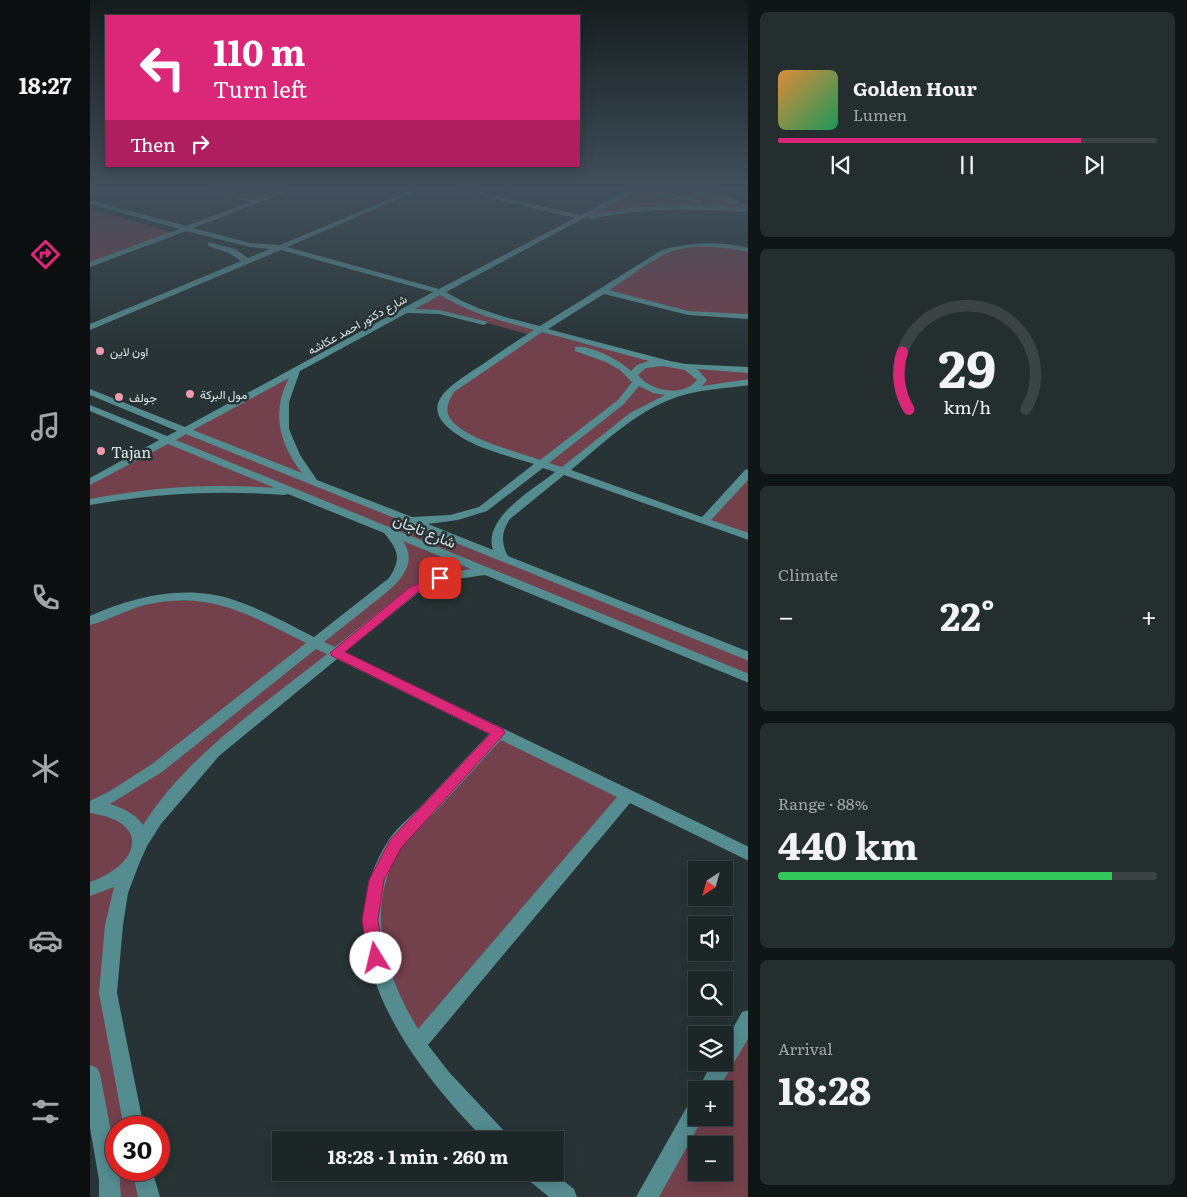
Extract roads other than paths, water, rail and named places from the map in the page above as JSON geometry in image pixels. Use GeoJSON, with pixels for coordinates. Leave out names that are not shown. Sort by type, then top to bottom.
{"type":"FeatureCollection","features":[{"type":"Feature","properties":{"kind":"street"},"geometry":{"type":"LineString","coordinates":[[90,264],[145,244]]}},
{"type":"Feature","properties":{"kind":"street"},"geometry":{"type":"LineString","coordinates":[[211,244],[222,247],[247,261]]}},
{"type":"Feature","properties":{"kind":"street"},"geometry":{"type":"LineString","coordinates":[[252,244],[280,247],[441,292],[466,307],[626,354],[690,368],[698,374],[702,380],[699,386],[656,402],[634,415],[506,517],[499,526],[496,537],[497,548],[504,558]]}},
{"type":"Feature","properties":{"kind":"street"},"geometry":{"type":"LineString","coordinates":[[90,327],[288,244]]}},
{"type":"Feature","properties":{"kind":"street","name":"شارع دكتور احمد عكاشه"},"geometry":{"type":"LineString","coordinates":[[90,482],[531,244]]}},
{"type":"Feature","properties":{"kind":"street"},"geometry":{"type":"LineString","coordinates":[[748,250],[706,245],[676,248],[657,256],[541,329],[450,390],[443,400],[442,410],[451,426],[472,439],[748,537]]}},
{"type":"Feature","properties":{"kind":"street"},"geometry":{"type":"LineString","coordinates":[[602,291],[688,313],[748,317]]}},
{"type":"Feature","properties":{"kind":"street"},"geometry":{"type":"LineString","coordinates":[[405,312],[455,314],[602,356],[628,371],[636,381],[657,391],[687,391],[748,382]]}},
{"type":"Feature","properties":{"kind":"street"},"geometry":{"type":"LineString","coordinates":[[90,320],[119,315]]}},
{"type":"Feature","properties":{"kind":"street"},"geometry":{"type":"LineString","coordinates":[[636,381],[633,375],[640,367],[657,363],[668,363]]}},
{"type":"Feature","properties":{"kind":"street"},"geometry":{"type":"LineString","coordinates":[[679,365],[748,370]]}},
{"type":"Feature","properties":{"kind":"street"},"geometry":{"type":"LineString","coordinates":[[297,371],[288,387],[283,405],[282,424],[288,443],[298,462],[315,482]]}},
{"type":"Feature","properties":{"kind":"street"},"geometry":{"type":"LineString","coordinates":[[406,519],[448,519],[467,515],[484,508],[621,402],[636,381]]}},
{"type":"Feature","properties":{"kind":"street","name":"شارع تاجان"},"geometry":{"type":"LineString","coordinates":[[90,392],[748,657]]}},
{"type":"Feature","properties":{"kind":"street","name":"شارع تاجان"},"geometry":{"type":"LineString","coordinates":[[90,408],[748,679]]}},
{"type":"Feature","properties":{"kind":"street"},"geometry":{"type":"LineString","coordinates":[[704,521],[748,472]]}},
{"type":"Feature","properties":{"kind":"street"},"geometry":{"type":"LineString","coordinates":[[90,502],[180,490],[258,490],[297,493]]}},
{"type":"Feature","properties":{"kind":"street"},"geometry":{"type":"LineString","coordinates":[[327,506],[344,494]]}},
{"type":"Feature","properties":{"kind":"street"},"geometry":{"type":"LineString","coordinates":[[90,808],[115,795],[157,768],[394,580],[401,570],[404,560],[403,549],[388,531]]}},
{"type":"Feature","properties":{"kind":"street"},"geometry":{"type":"LineString","coordinates":[[132,1116],[108,993],[114,925],[120,893],[140,844],[169,802],[214,752],[420,586],[455,574],[487,572]]}},
{"type":"Feature","properties":{"kind":"street"},"geometry":{"type":"LineString","coordinates":[[90,621],[118,608],[155,599],[192,597],[227,602],[336,653],[748,855]]}},
{"type":"Feature","properties":{"kind":"street"},"geometry":{"type":"LineString","coordinates":[[490,1131],[470,1112],[409,1034],[389,996],[376,958],[370,920],[376,880],[395,844],[498,733]]}},
{"type":"Feature","properties":{"kind":"street"},"geometry":{"type":"LineString","coordinates":[[417,1044],[627,796]]}},
{"type":"Feature","properties":{"kind":"street"},"geometry":{"type":"LineString","coordinates":[[90,808],[107,808],[121,812],[132,820],[139,831],[140,844]]}},
{"type":"Feature","properties":{"kind":"street"},"geometry":{"type":"LineString","coordinates":[[90,889],[105,884],[120,875],[131,864]]}},
{"type":"Feature","properties":{"kind":"street"},"geometry":{"type":"LineString","coordinates":[[733,1044],[748,1018]]}},
{"type":"Feature","properties":{"kind":"street"},"geometry":{"type":"LineString","coordinates":[[90,1074],[110,1180],[110,1197]]}},
{"type":"Feature","properties":{"kind":"street"},"geometry":{"type":"LineString","coordinates":[[648,1197],[688,1124]]}},
{"type":"Feature","properties":{"kind":"street"},"geometry":{"type":"LineString","coordinates":[[145,1181],[149,1197]]}},
{"type":"Feature","properties":{"kind":"street"},"geometry":{"type":"LineString","coordinates":[[546,1181],[566,1197]]}},
{"type":"Feature","properties":{"kind":"place","name":"اون لاين"},"geometry":{"type":"Point","coordinates":[100,351]}},
{"type":"Feature","properties":{"kind":"place","name":"مول البركة"},"geometry":{"type":"Point","coordinates":[190,394]}},
{"type":"Feature","properties":{"kind":"place","name":"جولف"},"geometry":{"type":"Point","coordinates":[119,397]}},
{"type":"Feature","properties":{"kind":"place","name":"Tajan"},"geometry":{"type":"Point","coordinates":[101,451]}}]}
